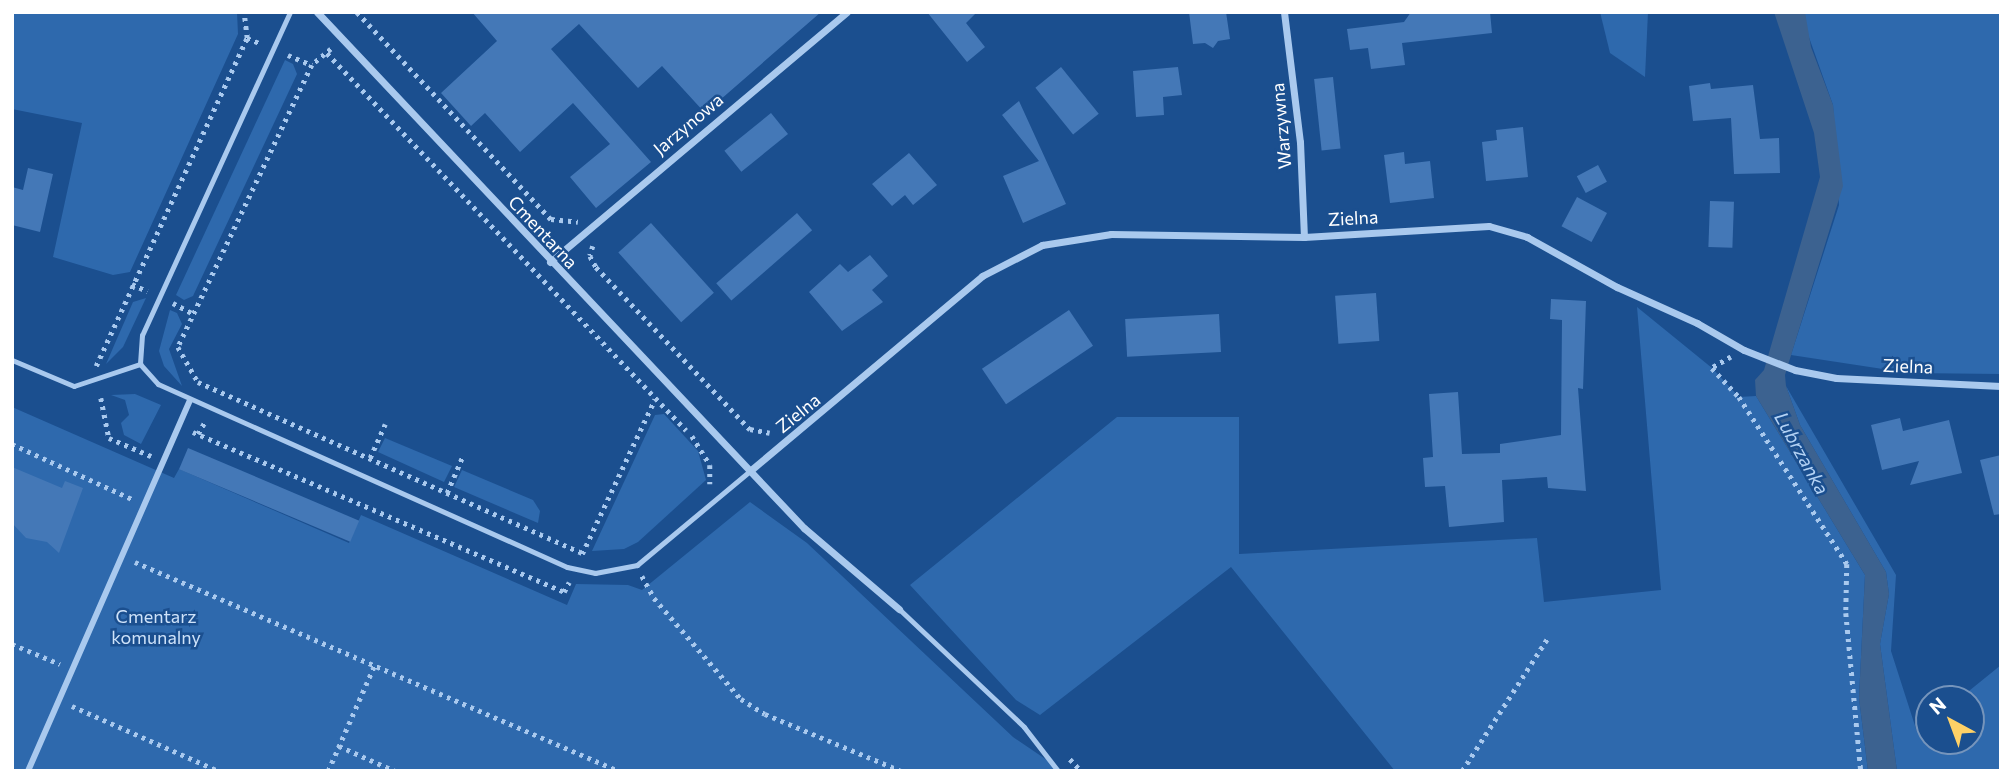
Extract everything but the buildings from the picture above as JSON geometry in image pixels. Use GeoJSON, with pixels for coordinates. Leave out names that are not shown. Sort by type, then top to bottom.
{"type":"FeatureCollection","features":[{"type":"Feature","properties":{"kind":"street","name":"Cmentarna"},"geometry":{"type":"LineString","coordinates":[[317,12],[550,262],[804,528],[899,609]]}},
{"type":"Feature","properties":{"kind":"street","name":"Jarzynowa"},"geometry":{"type":"LineString","coordinates":[[550,262],[847,12]]}},
{"type":"Feature","properties":{"kind":"street","name":"Warzywna"},"geometry":{"type":"LineString","coordinates":[[1284,12],[1300,142],[1304,237]]}},
{"type":"Feature","properties":{"kind":"street","name":"Zielna"},"geometry":{"type":"LineString","coordinates":[[751,470],[982,276],[1042,245],[1111,234],[1304,237],[1489,226],[1527,237],[1744,350],[1795,370],[1836,378],[2001,386]]}},
{"type":"Feature","properties":{"kind":"street"},"geometry":{"type":"LineString","coordinates":[[28,771],[190,401]]}},
{"type":"Feature","properties":{"kind":"lane"},"geometry":{"type":"LineString","coordinates":[[290,12],[142,335],[141,364],[158,384],[190,401],[567,567],[596,573],[637,565],[751,470]]}},
{"type":"Feature","properties":{"kind":"lane"},"geometry":{"type":"LineString","coordinates":[[12,360],[74,386],[141,364]]}},
{"type":"Feature","properties":{"kind":"lane"},"geometry":{"type":"LineString","coordinates":[[899,609],[1024,727],[1058,771]]}},
{"type":"Feature","properties":{"kind":"path"},"geometry":{"type":"LineString","coordinates":[[96,368],[132,284],[247,38],[244,12]]}},
{"type":"Feature","properties":{"kind":"path"},"geometry":{"type":"LineString","coordinates":[[247,38],[263,44]]}},
{"type":"Feature","properties":{"kind":"path"},"geometry":{"type":"LineString","coordinates":[[591,555],[581,555],[198,382],[178,347],[312,65],[327,53],[706,455],[712,480],[704,494]]}},
{"type":"Feature","properties":{"kind":"path"},"geometry":{"type":"LineString","coordinates":[[288,55],[312,65]]}},
{"type":"Feature","properties":{"kind":"path"},"geometry":{"type":"LineString","coordinates":[[132,284],[148,291]]}},
{"type":"Feature","properties":{"kind":"path"},"geometry":{"type":"LineString","coordinates":[[172,303],[194,314]]}},
{"type":"Feature","properties":{"kind":"path"},"geometry":{"type":"LineString","coordinates":[[1744,350],[1712,368],[1739,397],[1847,564],[1846,613],[1861,771]]}},
{"type":"Feature","properties":{"kind":"path"},"geometry":{"type":"LineString","coordinates":[[101,398],[109,438],[163,460]]}},
{"type":"Feature","properties":{"kind":"path"},"geometry":{"type":"LineString","coordinates":[[581,555],[655,399]]}},
{"type":"Feature","properties":{"kind":"path"},"geometry":{"type":"LineString","coordinates":[[198,434],[204,423]]}},
{"type":"Feature","properties":{"kind":"path"},"geometry":{"type":"LineString","coordinates":[[370,458],[385,424]]}},
{"type":"Feature","properties":{"kind":"path"},"geometry":{"type":"LineString","coordinates":[[178,426],[564,592],[569,582]]}},
{"type":"Feature","properties":{"kind":"path"},"geometry":{"type":"LineString","coordinates":[[12,444],[143,504]]}},
{"type":"Feature","properties":{"kind":"path"},"geometry":{"type":"LineString","coordinates":[[447,493],[462,457]]}},
{"type":"Feature","properties":{"kind":"path"},"geometry":{"type":"LineString","coordinates":[[122,556],[618,770]]}},
{"type":"Feature","properties":{"kind":"path"},"geometry":{"type":"LineString","coordinates":[[637,565],[654,598],[741,699],[765,715],[901,771]]}},
{"type":"Feature","properties":{"kind":"path"},"geometry":{"type":"LineString","coordinates":[[1462,771],[1547,639]]}},
{"type":"Feature","properties":{"kind":"path"},"geometry":{"type":"LineString","coordinates":[[12,644],[72,669]]}},
{"type":"Feature","properties":{"kind":"path"},"geometry":{"type":"LineString","coordinates":[[328,771],[375,664]]}},
{"type":"Feature","properties":{"kind":"path"},"geometry":{"type":"LineString","coordinates":[[59,700],[219,771]]}},
{"type":"Feature","properties":{"kind":"path"},"geometry":{"type":"LineString","coordinates":[[339,746],[395,771]]}},
{"type":"Feature","properties":{"kind":"green space"},"geometry":{"type":"Polygon","coordinates":[[[12,12],[237,12],[238,34],[130,272],[113,275],[53,257],[82,123],[12,109],[12,12]]]}},
{"type":"Feature","properties":{"kind":"green space"},"geometry":{"type":"Polygon","coordinates":[[[1600,12],[1648,12],[1645,77],[1610,53],[1600,12]]]}},
{"type":"Feature","properties":{"kind":"green space"},"geometry":{"type":"Polygon","coordinates":[[[1800,12],[2001,12],[2001,374],[1909,373],[1791,355],[1839,205],[1833,105],[1800,12]]]}},
{"type":"Feature","properties":{"kind":"green space"},"geometry":{"type":"Polygon","coordinates":[[[285,60],[293,64],[297,74],[193,296],[184,300],[176,295],[285,60]]]}},
{"type":"Feature","properties":{"kind":"green space"},"geometry":{"type":"Polygon","coordinates":[[[146,298],[123,347],[106,364],[133,302],[146,298]]]}},
{"type":"Feature","properties":{"kind":"green space"},"geometry":{"type":"Polygon","coordinates":[[[1637,307],[1712,368],[1739,397],[1756,396],[1865,575],[1859,698],[1868,771],[1395,771],[1231,567],[1040,715],[1016,700],[910,585],[1117,417],[1239,417],[1239,554],[1537,538],[1544,602],[1661,590],[1637,307]]]}},
{"type":"Feature","properties":{"kind":"green space"},"geometry":{"type":"Polygon","coordinates":[[[170,310],[177,313],[182,324],[169,349],[182,386],[164,366],[159,351],[170,310]]]}},
{"type":"Feature","properties":{"kind":"green space"},"geometry":{"type":"Polygon","coordinates":[[[1786,386],[1896,575],[1891,651],[1915,726],[1915,755],[1985,755],[1985,685],[1976,685],[2001,665],[2001,771],[1897,771],[1880,644],[1889,594],[1886,572],[1800,425],[1786,386]]]}},
{"type":"Feature","properties":{"kind":"green space"},"geometry":{"type":"Polygon","coordinates":[[[135,394],[161,405],[141,444],[124,435],[121,423],[129,415],[125,400],[111,395],[135,394]]]}},
{"type":"Feature","properties":{"kind":"green space","name":"Cmentarz komunalny"},"geometry":{"type":"Polygon","coordinates":[[[12,407],[174,478],[179,469],[349,543],[361,515],[567,605],[576,584],[628,585],[642,590],[750,502],[807,543],[1013,737],[1063,771],[12,771],[12,407]]]}},
{"type":"Feature","properties":{"kind":"green space"},"geometry":{"type":"Polygon","coordinates":[[[664,414],[698,451],[706,480],[638,542],[624,549],[592,551],[655,415],[664,414]]]}},
{"type":"Feature","properties":{"kind":"green space"},"geometry":{"type":"Polygon","coordinates":[[[385,438],[452,466],[444,482],[378,452],[385,438]]]}},
{"type":"Feature","properties":{"kind":"green space"},"geometry":{"type":"Polygon","coordinates":[[[462,470],[533,500],[540,511],[538,523],[454,487],[462,470]]]}},
{"type":"Feature","properties":{"kind":"water","name":"Lubrzanka"},"geometry":{"type":"Polygon","coordinates":[[[1774,12],[1805,12],[1811,47],[1833,105],[1843,186],[1785,375],[1786,386],[1800,425],[1886,572],[1889,594],[1880,644],[1897,771],[1868,771],[1859,698],[1865,575],[1756,396],[1755,380],[1764,370],[1820,177],[1814,133],[1774,12]]]}}]}
